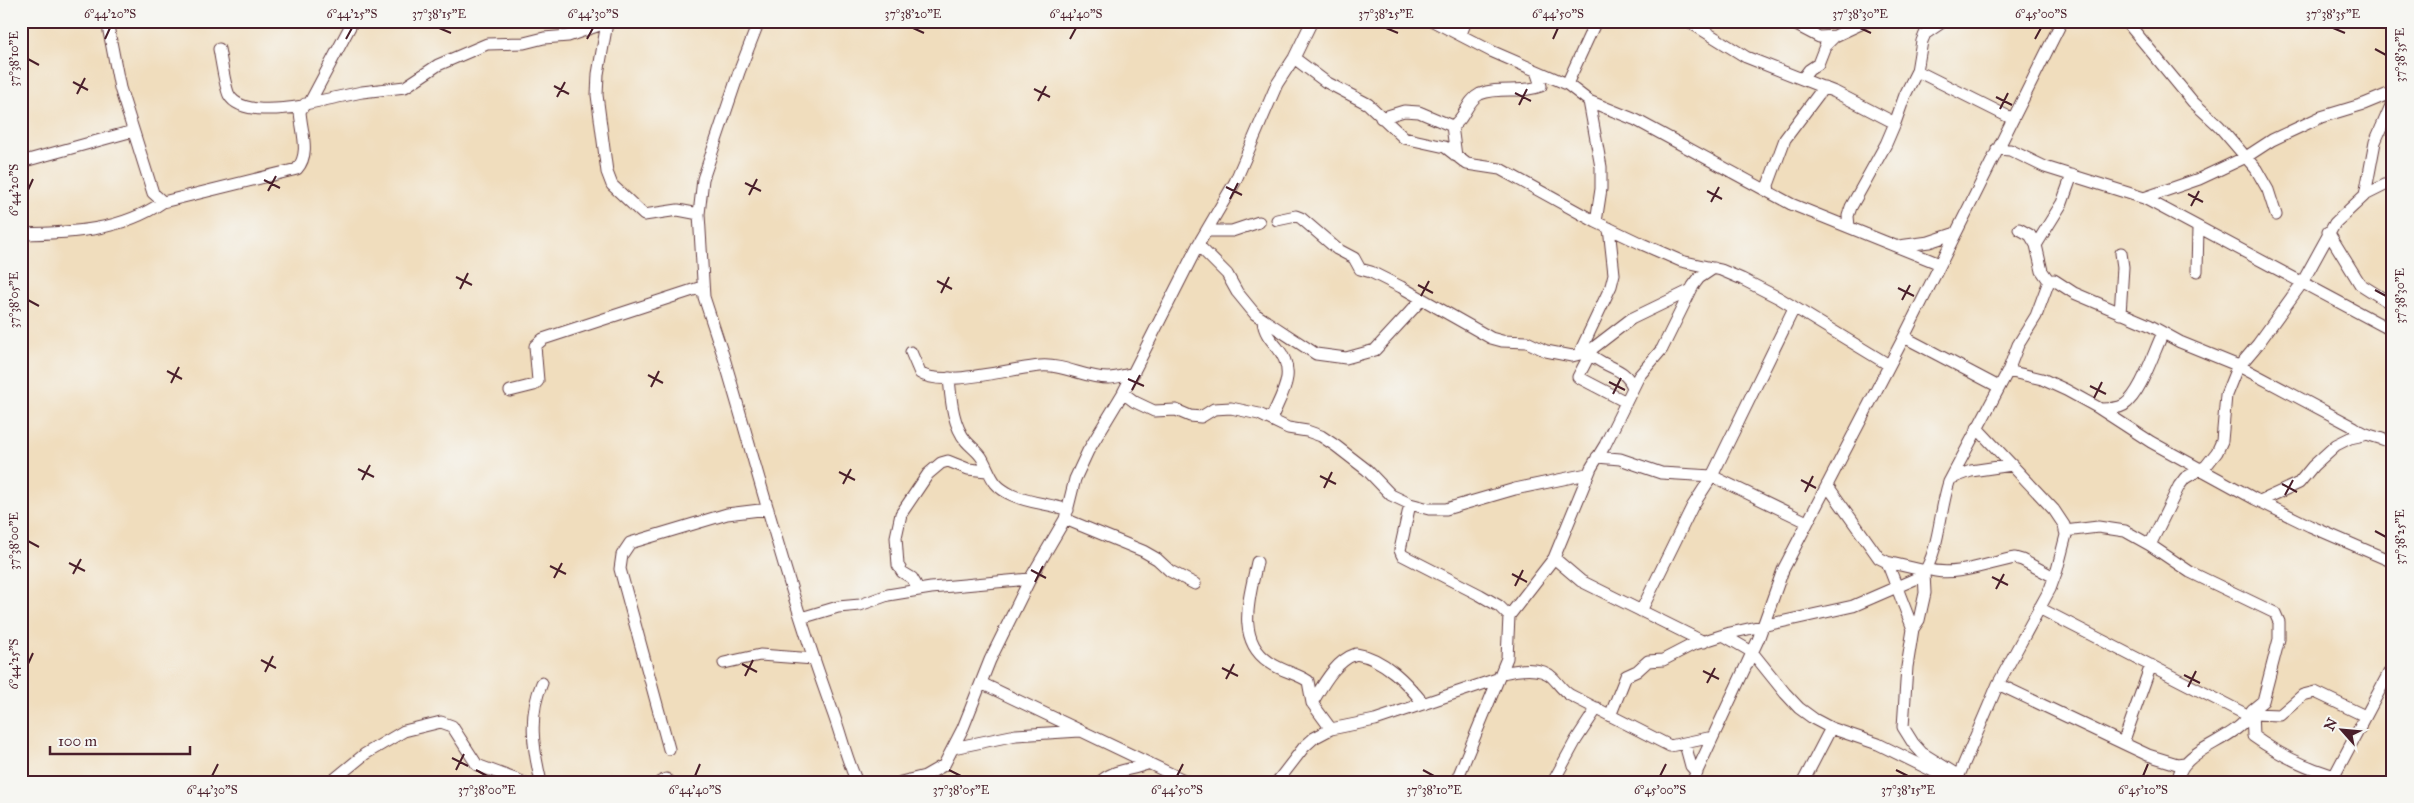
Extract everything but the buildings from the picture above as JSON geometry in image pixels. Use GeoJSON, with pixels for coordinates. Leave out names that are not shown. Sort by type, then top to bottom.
{"type":"FeatureCollection","features":[{"type":"Feature","properties":{"kind":"street"},"geometry":{"type":"LineString","coordinates":[[107,21],[120,88],[153,193],[163,202]]}},
{"type":"Feature","properties":{"kind":"street"},"geometry":{"type":"LineString","coordinates":[[22,234],[93,231],[138,217],[163,202],[297,169],[304,162],[306,151],[300,111],[306,104],[353,21]]}},
{"type":"Feature","properties":{"kind":"street"},"geometry":{"type":"LineString","coordinates":[[759,21],[736,81],[703,179],[699,214],[702,287],[710,323],[724,358],[801,618],[838,725],[848,762],[857,782]]}},
{"type":"Feature","properties":{"kind":"street"},"geometry":{"type":"LineString","coordinates":[[901,782],[925,776],[944,765],[1030,579],[1066,514],[1080,468],[1134,373],[1198,245],[1235,182],[1277,84],[1294,58],[1312,21]]}},
{"type":"Feature","properties":{"kind":"street"},"geometry":{"type":"LineString","coordinates":[[1432,21],[1567,84],[1589,101],[1636,120],[1791,204],[1900,246],[1940,264]]}},
{"type":"Feature","properties":{"kind":"street"},"geometry":{"type":"LineString","coordinates":[[1461,34],[1466,21]]}},
{"type":"Feature","properties":{"kind":"street"},"geometry":{"type":"LineString","coordinates":[[1567,84],[1596,21]]}},
{"type":"Feature","properties":{"kind":"street"},"geometry":{"type":"LineString","coordinates":[[1688,21],[1746,57],[1824,87],[1896,123]]}},
{"type":"Feature","properties":{"kind":"street"},"geometry":{"type":"LineString","coordinates":[[1794,21],[1798,26],[1820,36],[1835,36]]}},
{"type":"Feature","properties":{"kind":"street"},"geometry":{"type":"LineString","coordinates":[[1694,778],[1752,652],[1783,570],[1904,337],[2062,21]]}},
{"type":"Feature","properties":{"kind":"street"},"geometry":{"type":"LineString","coordinates":[[2126,21],[2193,102],[2219,126],[2246,157],[2268,190],[2276,215]]}},
{"type":"Feature","properties":{"kind":"street"},"geometry":{"type":"LineString","coordinates":[[219,49],[228,93],[235,101],[262,110],[406,87],[438,65],[487,44],[524,44],[544,38],[568,36],[609,22]]}},
{"type":"Feature","properties":{"kind":"street"},"geometry":{"type":"LineString","coordinates":[[609,22],[598,74],[597,95],[607,172],[612,185],[644,215],[678,210],[699,214]]}},
{"type":"Feature","properties":{"kind":"street"},"geometry":{"type":"LineString","coordinates":[[1803,78],[1809,70],[1818,64],[1825,46],[1835,36],[1860,23]]}},
{"type":"Feature","properties":{"kind":"street"},"geometry":{"type":"LineString","coordinates":[[1849,227],[1848,216],[1851,207],[1896,123],[1905,95],[1917,71],[1922,40],[1935,23]]}},
{"type":"Feature","properties":{"kind":"street"},"geometry":{"type":"LineString","coordinates":[[1294,58],[1326,82],[1368,104],[1404,138],[1445,147],[1467,164],[1508,173],[1609,228],[1681,260],[1714,268],[1742,279],[1889,365]]}},
{"type":"Feature","properties":{"kind":"street"},"geometry":{"type":"LineString","coordinates":[[1456,156],[1452,126],[1477,95],[1496,91],[1530,90],[1541,86],[1536,71]]}},
{"type":"Feature","properties":{"kind":"street"},"geometry":{"type":"LineString","coordinates":[[1917,71],[2013,119]]}},
{"type":"Feature","properties":{"kind":"street"},"geometry":{"type":"LineString","coordinates":[[1769,192],[1770,177],[1785,139],[1824,87]]}},
{"type":"Feature","properties":{"kind":"street"},"geometry":{"type":"LineString","coordinates":[[2144,198],[2199,179],[2246,157],[2272,140],[2321,117],[2364,104],[2393,92]]}},
{"type":"Feature","properties":{"kind":"street"},"geometry":{"type":"LineString","coordinates":[[1589,101],[1601,167],[1601,189],[1596,222]]}},
{"type":"Feature","properties":{"kind":"street"},"geometry":{"type":"LineString","coordinates":[[2365,195],[2372,170],[2375,142],[2393,101]]}},
{"type":"Feature","properties":{"kind":"street"},"geometry":{"type":"LineString","coordinates":[[1381,118],[1404,111],[1419,112],[1452,126]]}},
{"type":"Feature","properties":{"kind":"street"},"geometry":{"type":"LineString","coordinates":[[21,162],[133,130]]}},
{"type":"Feature","properties":{"kind":"street"},"geometry":{"type":"LineString","coordinates":[[1997,149],[2010,150],[2038,164],[2144,198],[2393,331]]}},
{"type":"Feature","properties":{"kind":"street"},"geometry":{"type":"LineString","coordinates":[[2036,245],[2062,203],[2072,175]]}},
{"type":"Feature","properties":{"kind":"street"},"geometry":{"type":"LineString","coordinates":[[2150,545],[2179,486],[2185,478],[2200,470],[2214,456],[2222,441],[2226,395],[2239,366],[2258,344],[2302,283],[2328,232],[2365,195],[2393,181]]}},
{"type":"Feature","properties":{"kind":"street"},"geometry":{"type":"LineString","coordinates":[[1277,220],[1296,216],[1301,218],[1337,249],[1354,258],[1360,269],[1378,275],[1491,338],[1502,341],[1527,342],[1546,351],[1562,355],[1586,353],[1631,319],[1690,291]]}},
{"type":"Feature","properties":{"kind":"street"},"geometry":{"type":"LineString","coordinates":[[1206,231],[1237,230],[1259,222]]}},
{"type":"Feature","properties":{"kind":"street"},"geometry":{"type":"LineString","coordinates":[[1609,228],[1614,274],[1578,377],[1626,402]]}},
{"type":"Feature","properties":{"kind":"street"},"geometry":{"type":"LineString","coordinates":[[2197,271],[2198,228]]}},
{"type":"Feature","properties":{"kind":"street"},"geometry":{"type":"LineString","coordinates":[[2019,229],[2030,235],[2036,245],[2042,271],[2049,281]]}},
{"type":"Feature","properties":{"kind":"street"},"geometry":{"type":"LineString","coordinates":[[2328,232],[2360,284],[2393,305]]}},
{"type":"Feature","properties":{"kind":"street"},"geometry":{"type":"LineString","coordinates":[[1900,246],[1929,242],[1956,233]]}},
{"type":"Feature","properties":{"kind":"street"},"geometry":{"type":"LineString","coordinates":[[1198,245],[1226,274],[1250,308],[1263,320],[1316,354],[1346,358],[1368,354],[1382,346],[1422,299]]}},
{"type":"Feature","properties":{"kind":"street"},"geometry":{"type":"LineString","coordinates":[[2120,314],[2124,267],[2121,253]]}},
{"type":"Feature","properties":{"kind":"street"},"geometry":{"type":"LineString","coordinates":[[1456,782],[1500,676],[1509,649],[1509,616],[1554,558],[1587,474],[1639,376],[1662,349],[1690,291],[1699,278],[1714,268]]}},
{"type":"Feature","properties":{"kind":"street"},"geometry":{"type":"LineString","coordinates":[[2049,281],[2054,280],[2074,293],[2163,332],[2180,342],[2239,366],[2364,435],[2387,440],[2393,444]]}},
{"type":"Feature","properties":{"kind":"street"},"geometry":{"type":"LineString","coordinates":[[1958,779],[1922,752],[1913,743],[1903,727],[1907,667],[1913,629],[1920,620],[1925,593],[1925,571],[1943,499],[1977,428],[2008,372],[2018,346],[2036,316],[2049,281]]}},
{"type":"Feature","properties":{"kind":"street"},"geometry":{"type":"LineString","coordinates":[[510,391],[534,385],[538,381],[535,346],[543,339],[702,287]]}},
{"type":"Feature","properties":{"kind":"street"},"geometry":{"type":"LineString","coordinates":[[1641,611],[1692,507],[1712,476],[1794,308]]}},
{"type":"Feature","properties":{"kind":"street"},"geometry":{"type":"LineString","coordinates":[[1263,320],[1266,332],[1285,357],[1288,372],[1271,419]]}},
{"type":"Feature","properties":{"kind":"street"},"geometry":{"type":"LineString","coordinates":[[2100,409],[2118,407],[2130,400],[2163,332]]}},
{"type":"Feature","properties":{"kind":"street"},"geometry":{"type":"LineString","coordinates":[[1904,337],[1999,387]]}},
{"type":"Feature","properties":{"kind":"street"},"geometry":{"type":"LineString","coordinates":[[911,352],[917,368],[925,376],[949,378],[1041,366],[1060,366],[1107,378],[1134,373]]}},
{"type":"Feature","properties":{"kind":"street"},"geometry":{"type":"LineString","coordinates":[[1586,353],[1623,373],[1633,388]]}},
{"type":"Feature","properties":{"kind":"street"},"geometry":{"type":"LineString","coordinates":[[2008,372],[2042,379],[2100,409],[2200,470],[2310,526],[2370,550],[2393,562]]}},
{"type":"Feature","properties":{"kind":"street"},"geometry":{"type":"LineString","coordinates":[[949,378],[951,398],[960,432],[980,455],[992,480],[1011,495],[1023,500],[1040,502],[1143,551],[1157,559],[1170,571],[1196,584]]}},
{"type":"Feature","properties":{"kind":"street"},"geometry":{"type":"LineString","coordinates":[[1123,393],[1135,402],[1154,411],[1176,410],[1190,416],[1201,417],[1223,407],[1259,414],[1288,428],[1321,436],[1367,470],[1391,495],[1410,504],[1429,509],[1446,509],[1515,489],[1587,474]]}},
{"type":"Feature","properties":{"kind":"street"},"geometry":{"type":"LineString","coordinates":[[1958,779],[1998,684],[2054,577],[2063,550],[2065,531],[2064,525],[2054,510],[1977,428]]}},
{"type":"Feature","properties":{"kind":"street"},"geometry":{"type":"LineString","coordinates":[[2260,501],[2299,483],[2313,466],[2336,445],[2350,438],[2364,435]]}},
{"type":"Feature","properties":{"kind":"street"},"geometry":{"type":"LineString","coordinates":[[1597,457],[1620,460],[1661,473],[1712,476],[1807,522]]}},
{"type":"Feature","properties":{"kind":"street"},"geometry":{"type":"LineString","coordinates":[[919,590],[912,578],[902,572],[898,565],[896,537],[901,514],[928,474],[940,463],[948,461],[968,469],[987,471]]}},
{"type":"Feature","properties":{"kind":"street"},"geometry":{"type":"LineString","coordinates":[[1952,478],[1971,470],[2012,465]]}},
{"type":"Feature","properties":{"kind":"street"},"geometry":{"type":"LineString","coordinates":[[1827,485],[1874,552],[1886,562],[1938,572],[1952,571],[2015,558],[2054,577]]}},
{"type":"Feature","properties":{"kind":"street"},"geometry":{"type":"LineString","coordinates":[[1410,504],[1400,550],[1402,554],[1499,606],[1509,616]]}},
{"type":"Feature","properties":{"kind":"street"},"geometry":{"type":"LineString","coordinates":[[669,750],[620,569],[622,555],[630,543],[691,523],[727,514],[768,509]]}},
{"type":"Feature","properties":{"kind":"street"},"geometry":{"type":"LineString","coordinates":[[2065,531],[2098,527],[2126,531],[2190,572],[2252,600],[2277,616],[2279,639],[2263,700],[2219,741],[2185,764],[2176,782]]}},
{"type":"Feature","properties":{"kind":"street"},"geometry":{"type":"LineString","coordinates":[[1554,558],[1581,581],[1704,642]]}},
{"type":"Feature","properties":{"kind":"street"},"geometry":{"type":"LineString","coordinates":[[1257,562],[1247,618],[1249,636],[1265,659],[1308,681],[1312,703],[1331,729]]}},
{"type":"Feature","properties":{"kind":"street"},"geometry":{"type":"LineString","coordinates":[[1886,562],[1913,629]]}},
{"type":"Feature","properties":{"kind":"street"},"geometry":{"type":"LineString","coordinates":[[1610,716],[1626,676],[1637,671],[1648,661],[1663,660],[1681,649],[1723,636],[1853,606],[1920,577],[1925,571]]}},
{"type":"Feature","properties":{"kind":"street"},"geometry":{"type":"LineString","coordinates":[[801,618],[835,608],[860,605],[888,594],[1030,579]]}},
{"type":"Feature","properties":{"kind":"street"},"geometry":{"type":"LineString","coordinates":[[2039,608],[2251,713],[2280,715],[2303,694],[2315,692],[2365,716]]}},
{"type":"Feature","properties":{"kind":"street"},"geometry":{"type":"LineString","coordinates":[[1723,636],[1752,652],[1799,708],[1831,728],[1878,744],[1938,774],[1958,779]]}},
{"type":"Feature","properties":{"kind":"street"},"geometry":{"type":"LineString","coordinates":[[1509,649],[1525,669]]}},
{"type":"Feature","properties":{"kind":"street"},"geometry":{"type":"LineString","coordinates":[[1312,703],[1330,675],[1344,660],[1356,654],[1379,662],[1395,674],[1424,704]]}},
{"type":"Feature","properties":{"kind":"street"},"geometry":{"type":"LineString","coordinates":[[724,663],[760,655],[814,659]]}},
{"type":"Feature","properties":{"kind":"street"},"geometry":{"type":"LineString","coordinates":[[2123,743],[2151,665]]}},
{"type":"Feature","properties":{"kind":"street"},"geometry":{"type":"LineString","coordinates":[[2251,713],[2254,736],[2277,753],[2333,779],[2393,665]]}},
{"type":"Feature","properties":{"kind":"street"},"geometry":{"type":"LineString","coordinates":[[1277,782],[1304,747],[1314,738],[1331,729],[1376,720],[1525,669],[1552,676],[1561,689],[1670,746],[1713,737]]}},
{"type":"Feature","properties":{"kind":"street"},"geometry":{"type":"LineString","coordinates":[[541,782],[534,756],[533,724],[542,683]]}},
{"type":"Feature","properties":{"kind":"street"},"geometry":{"type":"LineString","coordinates":[[981,683],[1188,782]]}},
{"type":"Feature","properties":{"kind":"street"},"geometry":{"type":"LineString","coordinates":[[1998,684],[2148,755],[2177,764],[2185,764]]}},
{"type":"Feature","properties":{"kind":"street"},"geometry":{"type":"LineString","coordinates":[[1553,782],[1596,708]]}},
{"type":"Feature","properties":{"kind":"street"},"geometry":{"type":"LineString","coordinates":[[331,782],[365,754],[404,731],[441,722],[452,726],[477,765],[523,782]]}},
{"type":"Feature","properties":{"kind":"street"},"geometry":{"type":"LineString","coordinates":[[1803,782],[1831,728]]}},
{"type":"Feature","properties":{"kind":"street"},"geometry":{"type":"LineString","coordinates":[[953,748],[1016,735],[1080,731]]}},
{"type":"Feature","properties":{"kind":"street"},"geometry":{"type":"LineString","coordinates":[[1685,744],[1694,778]]}},
{"type":"Feature","properties":{"kind":"street"},"geometry":{"type":"LineString","coordinates":[[1100,782],[1108,774],[1136,769],[1149,763]]}},
{"type":"Feature","properties":{"kind":"street"},"geometry":{"type":"LineString","coordinates":[[660,782],[666,779],[670,782]]}}]}
